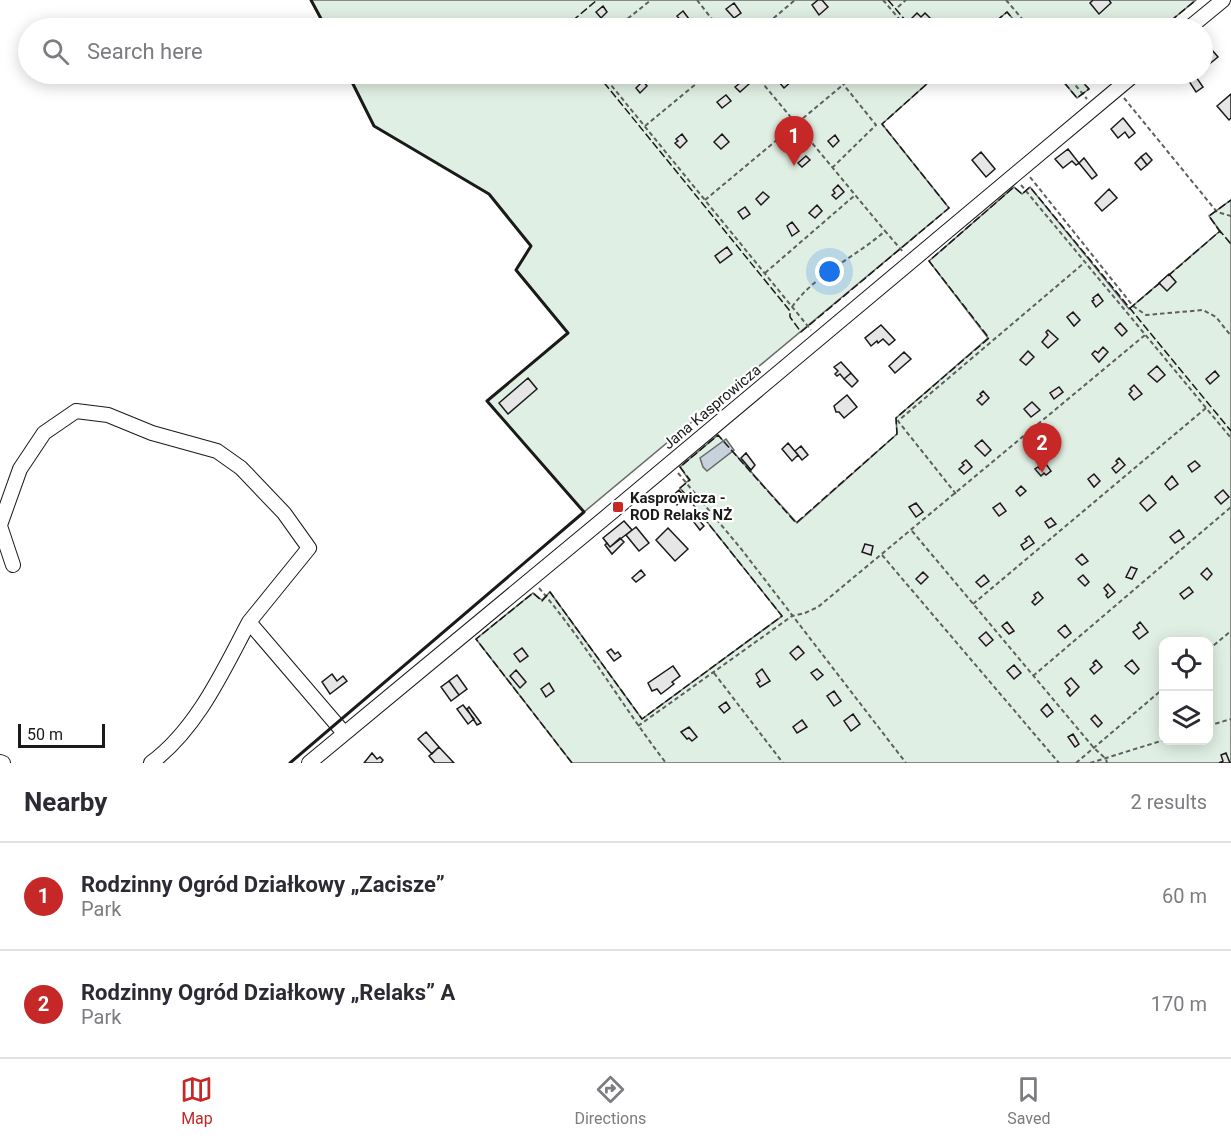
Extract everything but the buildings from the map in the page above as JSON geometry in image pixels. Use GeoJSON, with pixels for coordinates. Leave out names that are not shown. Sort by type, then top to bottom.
{"type":"FeatureCollection","features":[{"type":"Feature","properties":{"kind":"street"},"geometry":{"type":"LineString","coordinates":[[1201,18],[1222,0]]}},
{"type":"Feature","properties":{"kind":"street","name":"Jana Kasprowicza"},"geometry":{"type":"LineString","coordinates":[[309,763],[1123,84]]}},
{"type":"Feature","properties":{"kind":"street"},"geometry":{"type":"LineString","coordinates":[[13,566],[0,525],[20,469],[44,434],[76,411],[108,415],[152,433],[217,451],[241,468],[284,513],[309,548],[249,622],[216,685],[184,730],[151,763]]}},
{"type":"Feature","properties":{"kind":"street"},"geometry":{"type":"LineString","coordinates":[[249,622],[344,733]]}},
{"type":"Feature","properties":{"kind":"path"},"geometry":{"type":"LineString","coordinates":[[628,18],[651,0]]}},
{"type":"Feature","properties":{"kind":"path"},"geometry":{"type":"LineString","coordinates":[[697,0],[711,18]]}},
{"type":"Feature","properties":{"kind":"path"},"geometry":{"type":"LineString","coordinates":[[774,18],[795,0]]}},
{"type":"Feature","properties":{"kind":"path"},"geometry":{"type":"LineString","coordinates":[[883,0],[898,18]]}},
{"type":"Feature","properties":{"kind":"path"},"geometry":{"type":"LineString","coordinates":[[898,7],[906,0]]}},
{"type":"Feature","properties":{"kind":"path"},"geometry":{"type":"LineString","coordinates":[[1006,0],[1021,18]]}},
{"type":"Feature","properties":{"kind":"path"},"geometry":{"type":"LineString","coordinates":[[610,84],[807,326]]}},
{"type":"Feature","properties":{"kind":"path"},"geometry":{"type":"LineString","coordinates":[[645,126],[696,84]]}},
{"type":"Feature","properties":{"kind":"path"},"geometry":{"type":"LineString","coordinates":[[763,84],[854,196],[900,248]]}},
{"type":"Feature","properties":{"kind":"path"},"geometry":{"type":"LineString","coordinates":[[705,200],[843,84],[876,125],[832,168]]}},
{"type":"Feature","properties":{"kind":"path"},"geometry":{"type":"LineString","coordinates":[[1074,84],[1083,94]]}},
{"type":"Feature","properties":{"kind":"path"},"geometry":{"type":"LineString","coordinates":[[1117,89],[1216,212],[1231,216]]}},
{"type":"Feature","properties":{"kind":"path"},"geometry":{"type":"LineString","coordinates":[[1023,168],[1132,306],[1146,315],[1203,310],[1216,317],[1231,336]]}},
{"type":"Feature","properties":{"kind":"path"},"geometry":{"type":"LineString","coordinates":[[1025,190],[1231,438]]}},
{"type":"Feature","properties":{"kind":"path"},"geometry":{"type":"LineString","coordinates":[[765,273],[854,196]]}},
{"type":"Feature","properties":{"kind":"path"},"geometry":{"type":"LineString","coordinates":[[792,307],[802,292],[885,231]]}},
{"type":"Feature","properties":{"kind":"path"},"geometry":{"type":"LineString","coordinates":[[956,494],[898,421],[1084,263]]}},
{"type":"Feature","properties":{"kind":"path"},"geometry":{"type":"LineString","coordinates":[[638,726],[792,616],[818,607],[1145,335]]}},
{"type":"Feature","properties":{"kind":"path"},"geometry":{"type":"LineString","coordinates":[[972,604],[1206,408]]}},
{"type":"Feature","properties":{"kind":"path"},"geometry":{"type":"LineString","coordinates":[[686,483],[742,550],[906,763]]}},
{"type":"Feature","properties":{"kind":"path"},"geometry":{"type":"LineString","coordinates":[[1033,676],[1231,507]]}},
{"type":"Feature","properties":{"kind":"path"},"geometry":{"type":"LineString","coordinates":[[912,531],[1094,748],[1106,759],[1107,763]]}},
{"type":"Feature","properties":{"kind":"path"},"geometry":{"type":"LineString","coordinates":[[882,554],[1059,763]]}},
{"type":"Feature","properties":{"kind":"path"},"geometry":{"type":"LineString","coordinates":[[546,596],[666,763]]}},
{"type":"Feature","properties":{"kind":"path"},"geometry":{"type":"LineString","coordinates":[[1213,647],[1231,631]]}},
{"type":"Feature","properties":{"kind":"path"},"geometry":{"type":"LineString","coordinates":[[714,673],[783,763]]}},
{"type":"Feature","properties":{"kind":"path"},"geometry":{"type":"LineString","coordinates":[[1076,763],[1160,691]]}},
{"type":"Feature","properties":{"kind":"path"},"geometry":{"type":"LineString","coordinates":[[1213,725],[1231,719]]}},
{"type":"Feature","properties":{"kind":"path"},"geometry":{"type":"LineString","coordinates":[[1090,763],[1159,742]]}},
{"type":"Feature","properties":{"kind":"green space"},"geometry":{"type":"Polygon","coordinates":[[[311,0],[1196,0],[1174,18],[1012,18],[1007,12],[1000,18],[321,18],[311,0]]]}},
{"type":"Feature","properties":{"kind":"green space"},"geometry":{"type":"Polygon","coordinates":[[[353,84],[927,84],[882,124],[949,208],[584,512],[487,401],[568,333],[516,270],[531,246],[489,194],[374,126],[353,84]]]}},
{"type":"Feature","properties":{"kind":"green space"},"geometry":{"type":"Polygon","coordinates":[[[1065,84],[1084,84],[1089,89],[1077,98],[1065,84]]]}},
{"type":"Feature","properties":{"kind":"green space"},"geometry":{"type":"Polygon","coordinates":[[[1014,187],[1022,194],[1030,187],[1129,309],[1220,231],[1209,216],[1231,200],[1231,763],[572,763],[476,639],[533,593],[542,600],[550,592],[642,719],[782,616],[680,488],[689,480],[680,467],[718,435],[797,523],[897,434],[896,418],[988,338],[929,261],[1014,187]]]}},
{"type":"Feature","properties":{"kind":"shaded area"},"geometry":{"type":"Polygon","coordinates":[[[726,439],[734,450],[707,471],[700,458],[726,439]]]}},
{"type":"Feature","properties":{"kind":"fence"},"geometry":{"type":"LineString","coordinates":[[576,18],[597,0]]}},
{"type":"Feature","properties":{"kind":"fence"},"geometry":{"type":"LineString","coordinates":[[888,0],[903,18]]}},
{"type":"Feature","properties":{"kind":"fence"},"geometry":{"type":"LineString","coordinates":[[1174,18],[1196,0]]}},
{"type":"Feature","properties":{"kind":"fence"},"geometry":{"type":"LineString","coordinates":[[1000,18],[1007,12],[1012,18]]}},
{"type":"Feature","properties":{"kind":"fence"},"geometry":{"type":"LineString","coordinates":[[605,84],[790,311],[790,317],[801,332],[949,208],[882,124],[927,84]]}},
{"type":"Feature","properties":{"kind":"fence"},"geometry":{"type":"LineString","coordinates":[[1065,84],[1077,98],[1089,89],[1084,84]]}},
{"type":"Feature","properties":{"kind":"fence"},"geometry":{"type":"LineString","coordinates":[[572,763],[476,639],[533,593],[542,601],[550,592],[642,719],[782,616],[680,488],[690,480],[680,467],[718,435],[796,523],[897,434],[896,418],[989,338],[929,261],[1014,187],[1022,194],[1030,187],[1231,431]]}},
{"type":"Feature","properties":{"kind":"fence"},"geometry":{"type":"LineString","coordinates":[[1221,233],[1209,216],[1231,200]]}},
{"type":"Feature","properties":{"kind":"fence"},"geometry":{"type":"LineString","coordinates":[[1168,276],[1220,231],[1231,244]]}},
{"type":"Feature","properties":{"kind":"fence"},"geometry":{"type":"LineString","coordinates":[[1129,309],[1161,282]]}},
{"type":"Feature","properties":{"kind":"wall"},"geometry":{"type":"LineString","coordinates":[[311,0],[321,18]]}},
{"type":"Feature","properties":{"kind":"wall"},"geometry":{"type":"LineString","coordinates":[[290,763],[584,512],[487,401],[568,333],[516,270],[531,246],[489,194],[374,126],[353,84]]}},
{"type":"Feature","properties":{"kind":"place","name":"Rodzinny Ogród Działkowy „Zacisze”"},"geometry":{"type":"Point","coordinates":[794,166]}},
{"type":"Feature","properties":{"kind":"place","name":"Rodzinny Ogród Działkowy „Relaks” A"},"geometry":{"type":"Point","coordinates":[1042,473]}},
{"type":"Feature","properties":{"kind":"place","name":"Kasprowicza - ROD Relaks NŻ"},"geometry":{"type":"Point","coordinates":[618,507]}}]}
